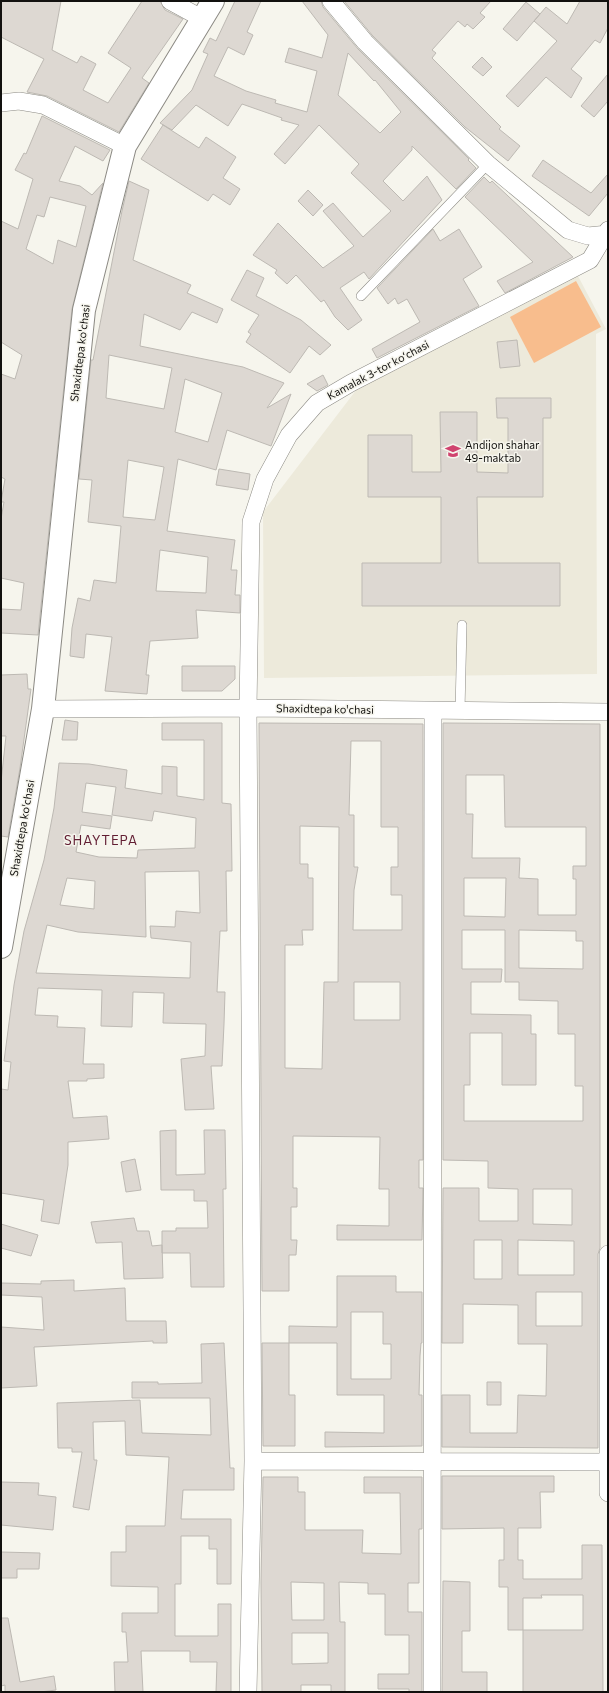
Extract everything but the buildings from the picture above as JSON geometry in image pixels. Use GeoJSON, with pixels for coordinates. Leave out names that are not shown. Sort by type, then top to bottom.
{"type":"FeatureCollection","features":[{"type":"Feature","properties":{"kind":"street"},"geometry":{"type":"LineString","coordinates":[[170,1],[208,10]]}},
{"type":"Feature","properties":{"kind":"street"},"geometry":{"type":"LineString","coordinates":[[331,1],[365,42],[488,164],[568,230],[588,236],[607,233]]}},
{"type":"Feature","properties":{"kind":"street","name":"Shaxidtepa ko'chasi"},"geometry":{"type":"LineString","coordinates":[[1,947],[43,709],[84,310],[125,146],[208,10]]}},
{"type":"Feature","properties":{"kind":"street"},"geometry":{"type":"LineString","coordinates":[[1,103],[19,101],[43,105],[125,146]]}},
{"type":"Feature","properties":{"kind":"street","name":"Kamalak 3-tor koʻchasi"},"geometry":{"type":"LineString","coordinates":[[248,1692],[253,1461],[248,708],[251,522],[265,479],[289,435],[317,403],[351,383],[590,260],[598,250],[607,233]]}},
{"type":"Feature","properties":{"kind":"street","name":"Shaxidtepa ko'chasi"},"geometry":{"type":"LineString","coordinates":[[43,709],[248,708],[608,712]]}},
{"type":"Feature","properties":{"kind":"street"},"geometry":{"type":"LineString","coordinates":[[432,1692],[430,1462],[433,710]]}},
{"type":"Feature","properties":{"kind":"street"},"geometry":{"type":"LineString","coordinates":[[608,1254],[608,1492]]}},
{"type":"Feature","properties":{"kind":"street"},"geometry":{"type":"LineString","coordinates":[[253,1461],[608,1462]]}},
{"type":"Feature","properties":{"kind":"lane"},"geometry":{"type":"LineString","coordinates":[[361,296],[488,164]]}},
{"type":"Feature","properties":{"kind":"lane"},"geometry":{"type":"LineString","coordinates":[[460,711],[462,625]]}},
{"type":"Feature","properties":{"kind":"shaded area","name":"Andijon shahar 49-maktab"},"geometry":{"type":"Polygon","coordinates":[[[578,276],[606,329],[596,334],[597,674],[264,678],[263,512],[357,389],[578,276]]]}},
{"type":"Feature","properties":{"kind":"shaded area"},"geometry":{"type":"Polygon","coordinates":[[[576,281],[601,327],[534,363],[510,317],[576,281]]]}},
{"type":"Feature","properties":{"kind":"place","name":"Andijon shahar 49-maktab"},"geometry":{"type":"Point","coordinates":[453,451]}},
{"type":"Feature","properties":{"kind":"district","name":"SHAYTEPA"},"geometry":{"type":"Point","coordinates":[101,840]}}]}
